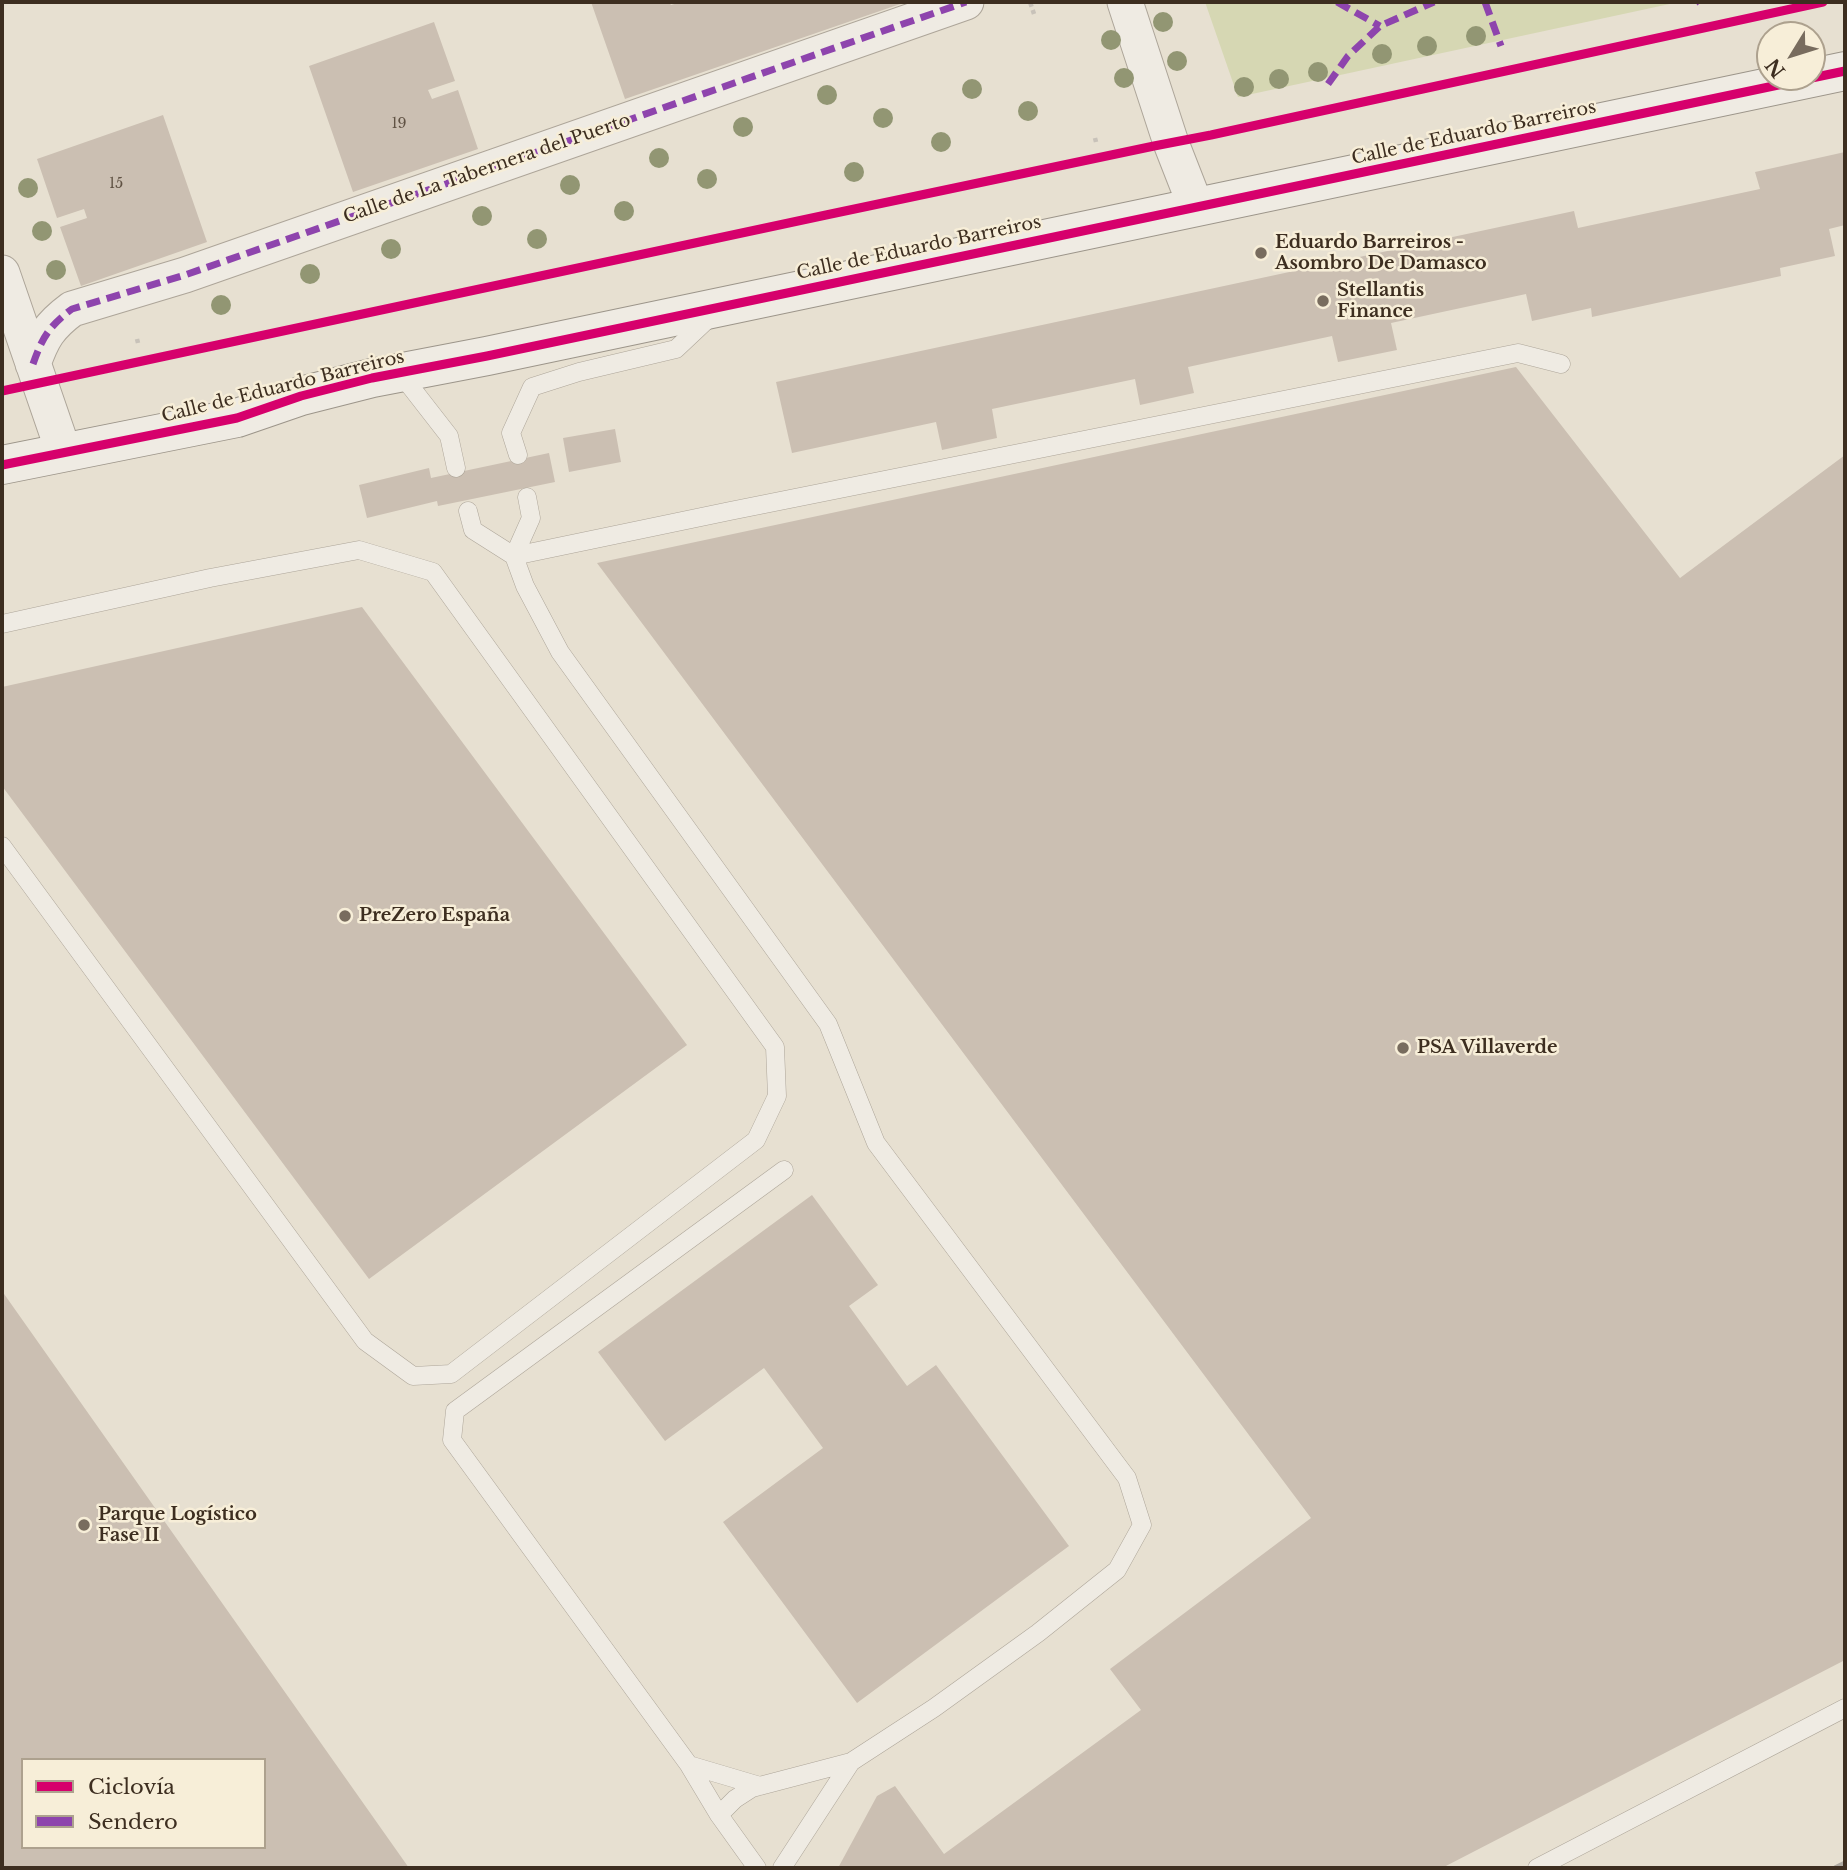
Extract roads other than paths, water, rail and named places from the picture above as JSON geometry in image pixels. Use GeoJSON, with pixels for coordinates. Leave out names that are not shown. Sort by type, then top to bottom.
{"type":"FeatureCollection","features":[{"type":"Feature","properties":{"kind":"street","name":"Calle de La Tabernera del Puerto"},"geometry":{"type":"LineString","coordinates":[[33,364],[48,330],[72,309],[185,275],[966,2]]}},
{"type":"Feature","properties":{"kind":"street"},"geometry":{"type":"LineString","coordinates":[[1125,2],[1171,143],[1196,207]]}},
{"type":"Feature","properties":{"kind":"street","name":"Calle de Eduardo Barreiros"},"geometry":{"type":"LineString","coordinates":[[2,465],[237,418],[301,396],[372,378],[1845,71]]}},
{"type":"Feature","properties":{"kind":"street"},"geometry":{"type":"LineString","coordinates":[[2,273],[64,453]]}},
{"type":"Feature","properties":{"kind":"lane"},"geometry":{"type":"LineString","coordinates":[[518,455],[511,433],[532,387],[579,372],[676,349],[722,305]]}},
{"type":"Feature","properties":{"kind":"lane"},"geometry":{"type":"LineString","coordinates":[[514,556],[1518,353],[1561,364]]}},
{"type":"Feature","properties":{"kind":"lane"},"geometry":{"type":"LineString","coordinates":[[400,373],[449,436],[456,468]]}},
{"type":"Feature","properties":{"kind":"lane"},"geometry":{"type":"LineString","coordinates":[[514,556],[531,518],[527,497]]}},
{"type":"Feature","properties":{"kind":"lane"},"geometry":{"type":"LineString","coordinates":[[468,511],[473,530],[514,556],[525,586],[559,652],[828,1024],[876,1143],[1127,1478],[1142,1525],[1117,1570],[1038,1633],[934,1708],[851,1762],[752,1788],[735,1799],[719,1815]]}},
{"type":"Feature","properties":{"kind":"lane"},"geometry":{"type":"LineString","coordinates":[[2,624],[210,578],[359,550],[433,572],[775,1047],[777,1096],[756,1140],[451,1374],[413,1377],[365,1341],[2,846]]}},
{"type":"Feature","properties":{"kind":"lane"},"geometry":{"type":"LineString","coordinates":[[757,1868],[719,1815],[689,1765],[452,1440],[455,1411],[784,1170]]}},
{"type":"Feature","properties":{"kind":"lane"},"geometry":{"type":"LineString","coordinates":[[1537,1868],[1845,1708]]}},
{"type":"Feature","properties":{"kind":"lane"},"geometry":{"type":"LineString","coordinates":[[782,1868],[851,1762]]}},
{"type":"Feature","properties":{"kind":"lane"},"geometry":{"type":"LineString","coordinates":[[689,1765],[760,1786]]}},
{"type":"Feature","properties":{"kind":"railway"},"geometry":{"type":"LineString","coordinates":[[1835,1868],[1845,1863]]}},
{"type":"Feature","properties":{"kind":"place","name":"Eduardo Barreiros - Asombro De Damasco"},"geometry":{"type":"Point","coordinates":[1261,253]}},
{"type":"Feature","properties":{"kind":"place","name":"Stellantis Finance"},"geometry":{"type":"Point","coordinates":[1323,301]}},
{"type":"Feature","properties":{"kind":"place","name":"PreZero España"},"geometry":{"type":"Point","coordinates":[345,916]}},
{"type":"Feature","properties":{"kind":"place","name":"PSA Villaverde"},"geometry":{"type":"Point","coordinates":[1403,1048]}},
{"type":"Feature","properties":{"kind":"place","name":"Parque Logístico Fase II"},"geometry":{"type":"Point","coordinates":[84,1525]}}]}
